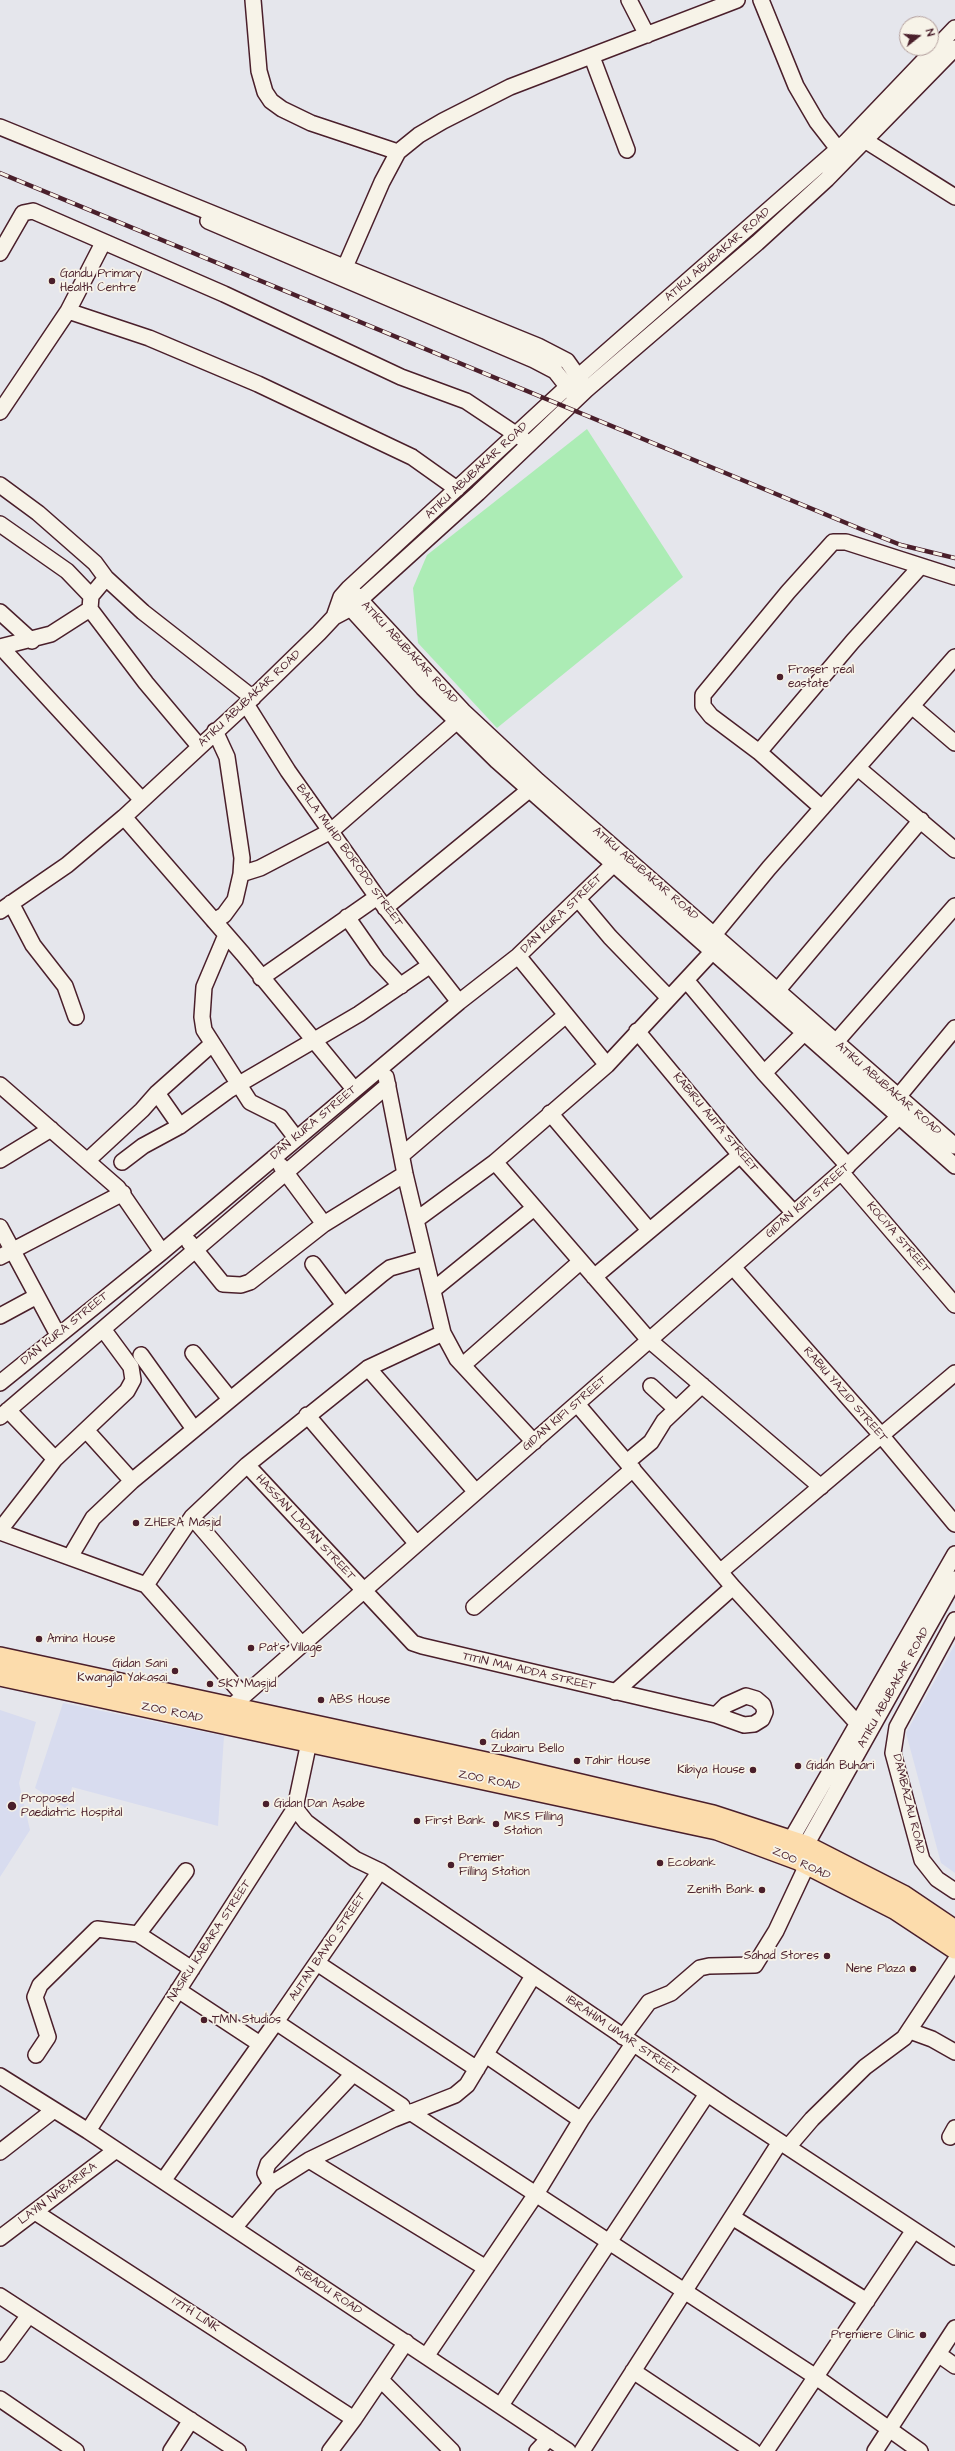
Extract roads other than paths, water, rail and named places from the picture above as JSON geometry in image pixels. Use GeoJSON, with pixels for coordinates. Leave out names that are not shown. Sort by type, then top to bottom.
{"type":"FeatureCollection","features":[{"type":"Feature","properties":{"kind":"main road","name":"ZOO ROAD"},"geometry":{"type":"LineString","coordinates":[[0,1657],[234,1709],[508,1767],[713,1815],[797,1853],[903,1896],[955,1930]]}},
{"type":"Feature","properties":{"kind":"main road","name":"ZOO ROAD"},"geometry":{"type":"LineString","coordinates":[[0,1676],[234,1709],[309,1742],[717,1830],[797,1853],[896,1910],[955,1949]]}},
{"type":"Feature","properties":{"kind":"street"},"geometry":{"type":"LineString","coordinates":[[253,0],[259,71],[265,92],[271,101],[282,110],[311,124],[398,152]]}},
{"type":"Feature","properties":{"kind":"street"},"geometry":{"type":"LineString","coordinates":[[629,0],[647,35]]}},
{"type":"Feature","properties":{"kind":"street"},"geometry":{"type":"LineString","coordinates":[[345,267],[382,182],[398,152],[419,135],[510,87],[592,57],[737,0]]}},
{"type":"Feature","properties":{"kind":"street"},"geometry":{"type":"LineString","coordinates":[[761,0],[796,86],[817,122],[838,149]]}},
{"type":"Feature","properties":{"kind":"street","name":"ATIKU ABUBAKAR ROAD"},"geometry":{"type":"LineString","coordinates":[[5,907],[67,865],[124,817],[199,746],[250,701],[334,617],[350,598],[457,489],[517,433],[577,388],[838,149],[955,28]]}},
{"type":"Feature","properties":{"kind":"street"},"geometry":{"type":"LineString","coordinates":[[618,860],[529,790],[456,722],[350,598],[528,444],[577,388],[757,243],[866,141],[955,48]]}},
{"type":"Feature","properties":{"kind":"street"},"geometry":{"type":"LineString","coordinates":[[592,57],[627,150]]}},
{"type":"Feature","properties":{"kind":"street"},"geometry":{"type":"LineString","coordinates":[[0,127],[538,346],[567,361],[577,388]]}},
{"type":"Feature","properties":{"kind":"street"},"geometry":{"type":"LineString","coordinates":[[0,136],[489,339],[555,371],[577,388]]}},
{"type":"Feature","properties":{"kind":"street"},"geometry":{"type":"LineString","coordinates":[[866,141],[955,197]]}},
{"type":"Feature","properties":{"kind":"street"},"geometry":{"type":"LineString","coordinates":[[0,253],[22,213],[30,211],[238,300],[401,377],[466,401],[517,433],[528,444]]}},
{"type":"Feature","properties":{"kind":"street"},"geometry":{"type":"LineString","coordinates":[[0,412],[68,311],[103,243]]}},
{"type":"Feature","properties":{"kind":"street"},"geometry":{"type":"LineString","coordinates":[[68,311],[149,338],[258,384],[412,457],[457,489]]}},
{"type":"Feature","properties":{"kind":"street","name":"BALA MUHD BORODO STREET"},"geometry":{"type":"LineString","coordinates":[[0,485],[85,553],[95,563],[106,578],[143,612],[250,701],[288,771],[381,902],[429,966],[459,1002]]}},
{"type":"Feature","properties":{"kind":"street"},"geometry":{"type":"LineString","coordinates":[[0,524],[67,571],[146,683],[199,746]]}},
{"type":"Feature","properties":{"kind":"street"},"geometry":{"type":"LineString","coordinates":[[822,808],[759,752],[711,716],[704,706],[703,694],[788,592],[836,542],[854,544],[920,567],[955,577]]}},
{"type":"Feature","properties":{"kind":"street"},"geometry":{"type":"LineString","coordinates":[[759,752],[845,650],[920,567]]}},
{"type":"Feature","properties":{"kind":"street"},"geometry":{"type":"LineString","coordinates":[[1,647],[32,641],[51,634],[91,603],[106,578]]}},
{"type":"Feature","properties":{"kind":"street","name":"ATIKU ABUBAKAR ROAD"},"geometry":{"type":"LineString","coordinates":[[350,598],[406,652],[464,712],[618,860],[711,943],[777,991],[955,1146]]}},
{"type":"Feature","properties":{"kind":"street"},"geometry":{"type":"LineString","coordinates":[[0,612],[32,641]]}},
{"type":"Feature","properties":{"kind":"street"},"geometry":{"type":"LineString","coordinates":[[1,647],[142,800]]}},
{"type":"Feature","properties":{"kind":"street"},"geometry":{"type":"LineString","coordinates":[[416,1220],[495,1162],[607,1065],[686,980],[711,943],[822,808],[913,707],[955,657]]}},
{"type":"Feature","properties":{"kind":"street"},"geometry":{"type":"LineString","coordinates":[[913,707],[955,743]]}},
{"type":"Feature","properties":{"kind":"street"},"geometry":{"type":"LineString","coordinates":[[241,874],[260,868],[331,831],[456,722]]}},
{"type":"Feature","properties":{"kind":"street"},"geometry":{"type":"LineString","coordinates":[[214,921],[224,915],[235,900],[241,874],[242,858],[232,780],[227,757],[216,731]]}},
{"type":"Feature","properties":{"kind":"street"},"geometry":{"type":"LineString","coordinates":[[858,768],[955,850]]}},
{"type":"Feature","properties":{"kind":"street"},"geometry":{"type":"LineString","coordinates":[[261,978],[347,917],[381,902],[529,790]]}},
{"type":"Feature","properties":{"kind":"street"},"geometry":{"type":"LineString","coordinates":[[124,817],[226,935],[354,1089]]}},
{"type":"Feature","properties":{"kind":"street"},"geometry":{"type":"LineString","coordinates":[[777,991],[921,820]]}},
{"type":"Feature","properties":{"kind":"street","name":"DAN KURA STREET"},"geometry":{"type":"LineString","coordinates":[[0,1383],[162,1252],[459,1002],[518,956],[618,860]]}},
{"type":"Feature","properties":{"kind":"street"},"geometry":{"type":"LineString","coordinates":[[578,899],[610,937],[669,998]]}},
{"type":"Feature","properties":{"kind":"street"},"geometry":{"type":"LineString","coordinates":[[835,1042],[955,906]]}},
{"type":"Feature","properties":{"kind":"street"},"geometry":{"type":"LineString","coordinates":[[5,907],[32,945],[65,986],[76,1017]]}},
{"type":"Feature","properties":{"kind":"street"},"geometry":{"type":"LineString","coordinates":[[347,917],[377,960],[401,986]]}},
{"type":"Feature","properties":{"kind":"street"},"geometry":{"type":"LineString","coordinates":[[226,935],[204,987],[203,1024],[212,1044],[252,1104],[280,1117],[296,1138]]}},
{"type":"Feature","properties":{"kind":"street"},"geometry":{"type":"LineString","coordinates":[[711,943],[804,1033],[955,1166]]}},
{"type":"Feature","properties":{"kind":"street"},"geometry":{"type":"LineString","coordinates":[[518,956],[607,1065]]}},
{"type":"Feature","properties":{"kind":"street"},"geometry":{"type":"LineString","coordinates":[[122,1162],[143,1146],[180,1126],[215,1099],[314,1041],[401,986],[429,966]]}},
{"type":"Feature","properties":{"kind":"street","name":"KOCIYA STREET"},"geometry":{"type":"LineString","coordinates":[[686,980],[845,1169],[955,1305]]}},
{"type":"Feature","properties":{"kind":"street"},"geometry":{"type":"LineString","coordinates":[[402,1155],[566,1015]]}},
{"type":"Feature","properties":{"kind":"street","name":"KABIRU AUTA STREET"},"geometry":{"type":"LineString","coordinates":[[638,1031],[740,1155],[794,1214]]}},
{"type":"Feature","properties":{"kind":"street"},"geometry":{"type":"LineString","coordinates":[[898,1097],[954,1031]]}},
{"type":"Feature","properties":{"kind":"street"},"geometry":{"type":"LineString","coordinates":[[764,1073],[804,1033]]}},
{"type":"Feature","properties":{"kind":"street"},"geometry":{"type":"LineString","coordinates":[[88,1160],[142,1110],[157,1093],[212,1044]]}},
{"type":"Feature","properties":{"kind":"street"},"geometry":{"type":"LineString","coordinates":[[384,1064],[405,1174],[443,1333],[452,1351],[462,1365],[534,1442]]}},
{"type":"Feature","properties":{"kind":"street"},"geometry":{"type":"LineString","coordinates":[[0,1085],[88,1160],[123,1193],[162,1252]]}},
{"type":"Feature","properties":{"kind":"street"},"geometry":{"type":"LineString","coordinates":[[54,1459],[4,1414],[102,1329],[286,1174],[388,1085]]}},
{"type":"Feature","properties":{"kind":"street"},"geometry":{"type":"LineString","coordinates":[[157,1093],[180,1126]]}},
{"type":"Feature","properties":{"kind":"street","name":"GIDAN KIFI STREET"},"geometry":{"type":"LineString","coordinates":[[234,1709],[302,1645],[845,1169],[900,1119],[909,1107]]}},
{"type":"Feature","properties":{"kind":"street"},"geometry":{"type":"LineString","coordinates":[[550,1113],[649,1230]]}},
{"type":"Feature","properties":{"kind":"street"},"geometry":{"type":"LineString","coordinates":[[0,1160],[51,1129]]}},
{"type":"Feature","properties":{"kind":"street"},"geometry":{"type":"LineString","coordinates":[[594,1277],[740,1155]]}},
{"type":"Feature","properties":{"kind":"street"},"geometry":{"type":"LineString","coordinates":[[274,1157],[324,1224]]}},
{"type":"Feature","properties":{"kind":"street"},"geometry":{"type":"LineString","coordinates":[[495,1162],[649,1340],[821,1487]]}},
{"type":"Feature","properties":{"kind":"street"},"geometry":{"type":"LineString","coordinates":[[182,1234],[223,1284],[241,1286],[250,1282],[324,1224],[405,1174]]}},
{"type":"Feature","properties":{"kind":"street"},"geometry":{"type":"LineString","coordinates":[[6,1254],[123,1193]]}},
{"type":"Feature","properties":{"kind":"street"},"geometry":{"type":"LineString","coordinates":[[433,1290],[534,1208]]}},
{"type":"Feature","properties":{"kind":"street"},"geometry":{"type":"LineString","coordinates":[[0,1227],[6,1254],[37,1296],[58,1335]]}},
{"type":"Feature","properties":{"kind":"street"},"geometry":{"type":"LineString","coordinates":[[70,1557],[93,1518],[132,1481],[390,1268],[425,1258]]}},
{"type":"Feature","properties":{"kind":"street"},"geometry":{"type":"LineString","coordinates":[[462,1365],[580,1262]]}},
{"type":"Feature","properties":{"kind":"street"},"geometry":{"type":"LineString","coordinates":[[313,1264],[344,1305]]}},
{"type":"Feature","properties":{"kind":"street","name":"RABIU YAZID STREET"},"geometry":{"type":"LineString","coordinates":[[732,1267],[881,1436],[955,1524]]}},
{"type":"Feature","properties":{"kind":"street"},"geometry":{"type":"LineString","coordinates":[[0,1316],[37,1296]]}},
{"type":"Feature","properties":{"kind":"street"},"geometry":{"type":"LineString","coordinates":[[102,1329],[131,1368],[133,1380],[127,1391],[54,1459],[0,1531],[146,1585],[234,1709]]}},
{"type":"Feature","properties":{"kind":"street"},"geometry":{"type":"LineString","coordinates":[[146,1585],[192,1517],[247,1465],[306,1415],[368,1368],[443,1333]]}},
{"type":"Feature","properties":{"kind":"street"},"geometry":{"type":"LineString","coordinates":[[193,1353],[230,1399]]}},
{"type":"Feature","properties":{"kind":"street"},"geometry":{"type":"LineString","coordinates":[[141,1356],[194,1429]]}},
{"type":"Feature","properties":{"kind":"street"},"geometry":{"type":"LineString","coordinates":[[368,1368],[476,1492]]}},
{"type":"Feature","properties":{"kind":"street"},"geometry":{"type":"LineString","coordinates":[[721,1571],[955,1373]]}},
{"type":"Feature","properties":{"kind":"street"},"geometry":{"type":"LineString","coordinates":[[474,1607],[630,1465],[653,1439],[659,1426],[702,1385]]}},
{"type":"Feature","properties":{"kind":"street"},"geometry":{"type":"LineString","coordinates":[[651,1386],[676,1409]]}},
{"type":"Feature","properties":{"kind":"street"},"geometry":{"type":"LineString","coordinates":[[577,1404],[721,1571],[733,1587],[857,1723]]}},
{"type":"Feature","properties":{"kind":"street"},"geometry":{"type":"LineString","coordinates":[[306,1415],[417,1544]]}},
{"type":"Feature","properties":{"kind":"street"},"geometry":{"type":"LineString","coordinates":[[86,1430],[132,1481]]}},
{"type":"Feature","properties":{"kind":"street","name":"HASSAN LADAN STREET"},"geometry":{"type":"LineString","coordinates":[[247,1465],[364,1591]]}},
{"type":"Feature","properties":{"kind":"street"},"geometry":{"type":"LineString","coordinates":[[192,1517],[302,1645]]}},
{"type":"Feature","properties":{"kind":"street"},"geometry":{"type":"LineString","coordinates":[[427,2355],[536,2194],[581,2120],[649,2002],[671,1993],[700,1968],[709,1966],[756,1965],[776,1931],[797,1853],[857,1723],[955,1554]]}},
{"type":"Feature","properties":{"kind":"street","name":"ATIKU ABUBAKAR ROAD"},"geometry":{"type":"LineString","coordinates":[[797,1853],[955,1579]]}},
{"type":"Feature","properties":{"kind":"street"},"geometry":{"type":"LineString","coordinates":[[615,1692],[733,1587]]}},
{"type":"Feature","properties":{"kind":"street","name":"TITIN MAI ADDA STREET"},"geometry":{"type":"LineString","coordinates":[[364,1591],[413,1642],[422,1646],[716,1715]]}},
{"type":"Feature","properties":{"kind":"street","name":"DAMBAZAU ROAD"},"geometry":{"type":"LineString","coordinates":[[955,1620],[897,1727],[893,1753],[922,1860],[937,1879],[955,1891]]}},
{"type":"Feature","properties":{"kind":"street"},"geometry":{"type":"LineString","coordinates":[[914,1652],[931,1665]]}},
{"type":"Feature","properties":{"kind":"street","name":"NASIRU KABARA STREET"},"geometry":{"type":"LineString","coordinates":[[88,2131],[295,1808],[309,1742]]}},
{"type":"Feature","properties":{"kind":"street","name":"IBRAHIM UMAR STREET"},"geometry":{"type":"LineString","coordinates":[[295,1808],[306,1822],[355,1859],[380,1871],[784,2145],[914,2230],[954,2252]]}},
{"type":"Feature","properties":{"kind":"street"},"geometry":{"type":"LineString","coordinates":[[138,1934],[186,1871]]}},
{"type":"Feature","properties":{"kind":"street","name":"AUTAN BAWO STREET"},"geometry":{"type":"LineString","coordinates":[[163,2181],[276,2022],[380,1871]]}},
{"type":"Feature","properties":{"kind":"street"},"geometry":{"type":"LineString","coordinates":[[36,2055],[48,2037],[35,1997],[40,1985],[97,1930],[138,1934],[192,1968]]}},
{"type":"Feature","properties":{"kind":"street"},"geometry":{"type":"LineString","coordinates":[[317,1962],[477,2069]]}},
{"type":"Feature","properties":{"kind":"street"},"geometry":{"type":"LineString","coordinates":[[582,2451],[732,2217],[784,2145],[864,2067],[895,2046],[910,2031],[954,1967]]}},
{"type":"Feature","properties":{"kind":"street"},"geometry":{"type":"LineString","coordinates":[[234,2228],[271,2184],[308,2160],[406,2109],[455,2095],[467,2085],[533,1976]]}},
{"type":"Feature","properties":{"kind":"street"},"geometry":{"type":"LineString","coordinates":[[178,1990],[260,2044]]}},
{"type":"Feature","properties":{"kind":"street"},"geometry":{"type":"LineString","coordinates":[[276,2022],[406,2109],[816,2377],[888,2430],[920,2451]]}},
{"type":"Feature","properties":{"kind":"street"},"geometry":{"type":"LineString","coordinates":[[910,2031],[932,2039],[955,2052]]}},
{"type":"Feature","properties":{"kind":"street"},"geometry":{"type":"LineString","coordinates":[[486,2055],[581,2120]]}},
{"type":"Feature","properties":{"kind":"street"},"geometry":{"type":"LineString","coordinates":[[271,2184],[265,2173],[268,2164],[353,2074]]}},
{"type":"Feature","properties":{"kind":"street","name":"RIBADU ROAD"},"geometry":{"type":"LineString","coordinates":[[0,2076],[88,2131],[427,2355],[568,2451]]}},
{"type":"Feature","properties":{"kind":"street"},"geometry":{"type":"LineString","coordinates":[[501,2405],[610,2243],[707,2094]]}},
{"type":"Feature","properties":{"kind":"street"},"geometry":{"type":"LineString","coordinates":[[0,2152],[54,2110]]}},
{"type":"Feature","properties":{"kind":"street","name":"LAYIN NABARIRA"},"geometry":{"type":"LineString","coordinates":[[0,2238],[116,2150]]}},
{"type":"Feature","properties":{"kind":"street"},"geometry":{"type":"LineString","coordinates":[[308,2160],[486,2268]]}},
{"type":"Feature","properties":{"kind":"street","name":"17TH LINK"},"geometry":{"type":"LineString","coordinates":[[35,2212],[354,2419]]}},
{"type":"Feature","properties":{"kind":"street"},"geometry":{"type":"LineString","coordinates":[[732,2217],[867,2301]]}},
{"type":"Feature","properties":{"kind":"street"},"geometry":{"type":"LineString","coordinates":[[766,2451],[914,2230]]}},
{"type":"Feature","properties":{"kind":"street"},"geometry":{"type":"LineString","coordinates":[[0,2296],[238,2451]]}},
{"type":"Feature","properties":{"kind":"street"},"geometry":{"type":"LineString","coordinates":[[0,2354],[29,2315]]}},
{"type":"Feature","properties":{"kind":"street"},"geometry":{"type":"LineString","coordinates":[[875,2451],[955,2328]]}},
{"type":"Feature","properties":{"kind":"street"},"geometry":{"type":"LineString","coordinates":[[335,2449],[406,2342]]}},
{"type":"Feature","properties":{"kind":"street"},"geometry":{"type":"LineString","coordinates":[[938,2354],[955,2366]]}},
{"type":"Feature","properties":{"kind":"street"},"geometry":{"type":"LineString","coordinates":[[633,2371],[753,2451]]}},
{"type":"Feature","properties":{"kind":"street"},"geometry":{"type":"LineString","coordinates":[[381,2380],[452,2451]]}},
{"type":"Feature","properties":{"kind":"street"},"geometry":{"type":"LineString","coordinates":[[0,2399],[73,2450]]}},
{"type":"Feature","properties":{"kind":"street"},"geometry":{"type":"LineString","coordinates":[[171,2451],[191,2420]]}},
{"type":"Feature","properties":{"kind":"street"},"geometry":{"type":"LineString","coordinates":[[537,2451],[549,2438]]}},
{"type":"Feature","properties":{"kind":"railway"},"geometry":{"type":"LineString","coordinates":[[0,173],[868,532],[901,545],[955,558]]}},
{"type":"Feature","properties":{"kind":"place","name":"Gandu Primary Health Centre"},"geometry":{"type":"Point","coordinates":[52,281]}},
{"type":"Feature","properties":{"kind":"place","name":"Fraser real eastate"},"geometry":{"type":"Point","coordinates":[780,677]}},
{"type":"Feature","properties":{"kind":"place","name":"ZHERA Masjid"},"geometry":{"type":"Point","coordinates":[136,1523]}},
{"type":"Feature","properties":{"kind":"place","name":"Amina House"},"geometry":{"type":"Point","coordinates":[39,1639]}},
{"type":"Feature","properties":{"kind":"place","name":"Pat's Village"},"geometry":{"type":"Point","coordinates":[251,1648]}},
{"type":"Feature","properties":{"kind":"place","name":"Gidan Sani Kwangila Yakasai"},"geometry":{"type":"Point","coordinates":[175,1671]}},
{"type":"Feature","properties":{"kind":"place","name":"SKY Masjid"},"geometry":{"type":"Point","coordinates":[210,1684]}},
{"type":"Feature","properties":{"kind":"place","name":"ABS House"},"geometry":{"type":"Point","coordinates":[321,1700]}},
{"type":"Feature","properties":{"kind":"place","name":"Gidan Zubairu Bello"},"geometry":{"type":"Point","coordinates":[483,1742]}},
{"type":"Feature","properties":{"kind":"place","name":"Tahir House"},"geometry":{"type":"Point","coordinates":[577,1761]}},
{"type":"Feature","properties":{"kind":"place","name":"Gidan Buhari"},"geometry":{"type":"Point","coordinates":[798,1766]}},
{"type":"Feature","properties":{"kind":"place","name":"Kibiya House"},"geometry":{"type":"Point","coordinates":[753,1770]}},
{"type":"Feature","properties":{"kind":"place","name":"Gidan Dan Asabe"},"geometry":{"type":"Point","coordinates":[266,1804]}},
{"type":"Feature","properties":{"kind":"place","name":"Proposed Paediatric Hospital"},"geometry":{"type":"Point","coordinates":[12,1806]}},
{"type":"Feature","properties":{"kind":"place","name":"First Bank"},"geometry":{"type":"Point","coordinates":[417,1821]}},
{"type":"Feature","properties":{"kind":"place","name":"MRS Filling Station"},"geometry":{"type":"Point","coordinates":[496,1824]}},
{"type":"Feature","properties":{"kind":"place","name":"Ecobank"},"geometry":{"type":"Point","coordinates":[660,1863]}},
{"type":"Feature","properties":{"kind":"place","name":"Premier Filling Station"},"geometry":{"type":"Point","coordinates":[451,1865]}},
{"type":"Feature","properties":{"kind":"place","name":"Zenith Bank"},"geometry":{"type":"Point","coordinates":[762,1890]}},
{"type":"Feature","properties":{"kind":"place","name":"Sahad Stores"},"geometry":{"type":"Point","coordinates":[827,1956]}},
{"type":"Feature","properties":{"kind":"place","name":"Nene Plaza"},"geometry":{"type":"Point","coordinates":[913,1969]}},
{"type":"Feature","properties":{"kind":"place","name":"TMN Studios"},"geometry":{"type":"Point","coordinates":[204,2020]}},
{"type":"Feature","properties":{"kind":"place","name":"Premiere Clinic"},"geometry":{"type":"Point","coordinates":[923,2335]}}]}
